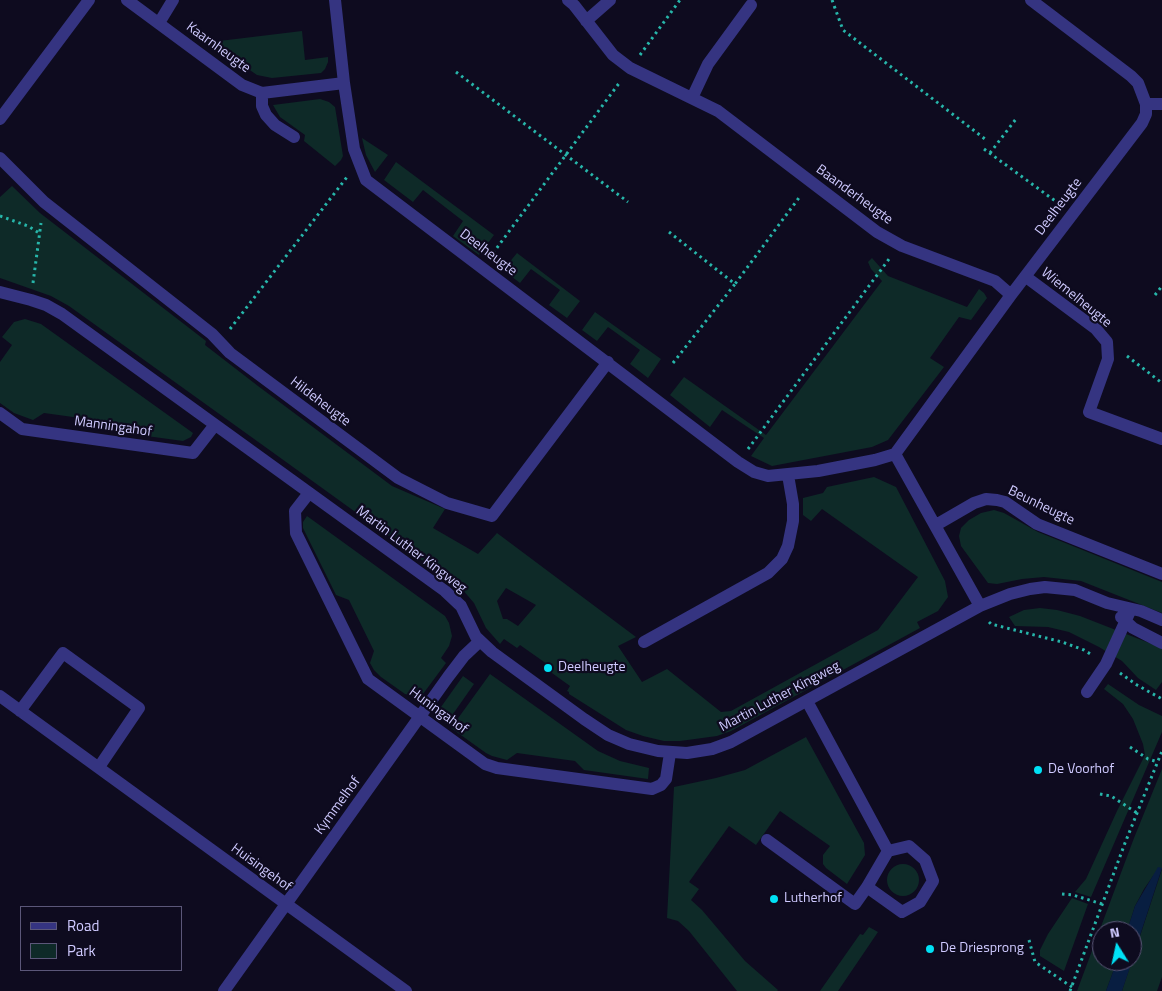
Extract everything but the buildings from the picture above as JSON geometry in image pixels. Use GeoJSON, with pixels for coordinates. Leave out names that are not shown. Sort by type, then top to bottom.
{"type":"FeatureCollection","features":[{"type":"Feature","properties":{"kind":"street"},"geometry":{"type":"LineString","coordinates":[[0,119],[89,0]]}},
{"type":"Feature","properties":{"kind":"street","name":"Kaarnheugte"},"geometry":{"type":"LineString","coordinates":[[127,0],[242,85],[262,92],[344,83]]}},
{"type":"Feature","properties":{"kind":"street"},"geometry":{"type":"LineString","coordinates":[[158,23],[173,0]]}},
{"type":"Feature","properties":{"kind":"street","name":"Deelheugte"},"geometry":{"type":"LineString","coordinates":[[335,0],[344,83],[354,149],[366,180],[738,462],[754,472],[768,476],[788,475],[875,460],[895,454],[1072,214],[1142,123],[1146,114],[1146,104]]}},
{"type":"Feature","properties":{"kind":"street","name":"Baanderheugte"},"geometry":{"type":"LineString","coordinates":[[568,0],[613,55],[630,68],[718,110],[877,232],[902,246],[995,281],[1012,295]]}},
{"type":"Feature","properties":{"kind":"street"},"geometry":{"type":"LineString","coordinates":[[586,21],[610,0]]}},
{"type":"Feature","properties":{"kind":"street"},"geometry":{"type":"LineString","coordinates":[[1031,0],[1132,76],[1142,90],[1146,104],[1162,104]]}},
{"type":"Feature","properties":{"kind":"street"},"geometry":{"type":"LineString","coordinates":[[692,98],[708,64],[751,5]]}},
{"type":"Feature","properties":{"kind":"street"},"geometry":{"type":"LineString","coordinates":[[262,92],[262,106],[266,115],[275,125],[294,137]]}},
{"type":"Feature","properties":{"kind":"street","name":"Hildeheugte"},"geometry":{"type":"LineString","coordinates":[[0,158],[44,202],[221,341],[230,353],[398,478],[447,503],[492,516],[608,362]]}},
{"type":"Feature","properties":{"kind":"street","name":"Wiemelheugte"},"geometry":{"type":"LineString","coordinates":[[1026,277],[1096,330],[1107,342],[1108,359],[1089,412],[1162,439]]}},
{"type":"Feature","properties":{"kind":"street","name":"Martin Luther Kingweg"},"geometry":{"type":"LineString","coordinates":[[2,297],[31,300],[46,305],[62,314],[456,600],[465,611],[480,641],[507,663],[608,735],[629,744],[670,753],[712,749],[731,742],[980,606],[1010,594],[1045,587],[1074,590],[1107,603],[1162,620]]}},
{"type":"Feature","properties":{"kind":"street","name":"Manningahof"},"geometry":{"type":"LineString","coordinates":[[0,413],[22,429],[193,453],[214,426]]}},
{"type":"Feature","properties":{"kind":"street"},"geometry":{"type":"LineString","coordinates":[[895,454],[980,606]]}},
{"type":"Feature","properties":{"kind":"street"},"geometry":{"type":"LineString","coordinates":[[644,642],[768,573],[782,559],[788,546],[793,521],[793,504],[788,475]]}},
{"type":"Feature","properties":{"kind":"street","name":"Huningahof"},"geometry":{"type":"LineString","coordinates":[[309,493],[295,511],[296,533],[368,680],[485,764],[497,768],[652,789],[661,785],[666,779],[670,753]]}},
{"type":"Feature","properties":{"kind":"street","name":"Beunheugte"},"geometry":{"type":"LineString","coordinates":[[936,525],[974,503],[986,499],[997,500],[1004,502],[1037,524],[1162,574]]}},
{"type":"Feature","properties":{"kind":"street","name":"Martin Luther Kingweg"},"geometry":{"type":"LineString","coordinates":[[1107,603],[1134,628],[1162,642]]}},
{"type":"Feature","properties":{"kind":"street"},"geometry":{"type":"LineString","coordinates":[[1087,692],[1106,664],[1131,609]]}},
{"type":"Feature","properties":{"kind":"street","name":"Kymmelhof"},"geometry":{"type":"LineString","coordinates":[[224,991],[464,656],[480,641]]}},
{"type":"Feature","properties":{"kind":"street"},"geometry":{"type":"LineString","coordinates":[[20,711],[63,653],[139,708],[99,767]]}},
{"type":"Feature","properties":{"kind":"street","name":"Huisingehof"},"geometry":{"type":"LineString","coordinates":[[0,696],[406,991]]}},
{"type":"Feature","properties":{"kind":"street"},"geometry":{"type":"LineString","coordinates":[[807,701],[888,851]]}},
{"type":"Feature","properties":{"kind":"street"},"geometry":{"type":"LineString","coordinates":[[766,840],[854,904],[867,887],[888,851],[909,846],[925,860],[933,881],[920,902],[902,912],[867,887]]}},
{"type":"Feature","properties":{"kind":"path"},"geometry":{"type":"LineString","coordinates":[[482,268],[680,0]]}},
{"type":"Feature","properties":{"kind":"path"},"geometry":{"type":"LineString","coordinates":[[832,0],[842,30],[985,138]]}},
{"type":"Feature","properties":{"kind":"path"},"geometry":{"type":"LineString","coordinates":[[456,72],[628,202]]}},
{"type":"Feature","properties":{"kind":"path"},"geometry":{"type":"LineString","coordinates":[[990,153],[1016,118]]}},
{"type":"Feature","properties":{"kind":"path"},"geometry":{"type":"LineString","coordinates":[[984,149],[1072,214]]}},
{"type":"Feature","properties":{"kind":"path"},"geometry":{"type":"LineString","coordinates":[[221,341],[345,179],[359,165]]}},
{"type":"Feature","properties":{"kind":"path"},"geometry":{"type":"LineString","coordinates":[[673,363],[735,284],[810,182]]}},
{"type":"Feature","properties":{"kind":"path"},"geometry":{"type":"LineString","coordinates":[[31,300],[44,202]]}},
{"type":"Feature","properties":{"kind":"path"},"geometry":{"type":"LineString","coordinates":[[0,216],[39,232]]}},
{"type":"Feature","properties":{"kind":"path"},"geometry":{"type":"LineString","coordinates":[[669,232],[735,284]]}},
{"type":"Feature","properties":{"kind":"path"},"geometry":{"type":"LineString","coordinates":[[738,462],[892,255],[902,246]]}},
{"type":"Feature","properties":{"kind":"path"},"geometry":{"type":"LineString","coordinates":[[1155,295],[1162,286]]}},
{"type":"Feature","properties":{"kind":"path"},"geometry":{"type":"LineString","coordinates":[[1121,352],[1162,383]]}},
{"type":"Feature","properties":{"kind":"path"},"geometry":{"type":"LineString","coordinates":[[991,624],[1062,642],[1084,650],[1162,699]]}},
{"type":"Feature","properties":{"kind":"path"},"geometry":{"type":"LineString","coordinates":[[1130,747],[1148,759],[1158,762]]}},
{"type":"Feature","properties":{"kind":"path"},"geometry":{"type":"LineString","coordinates":[[1029,940],[1035,962],[1071,989],[1162,751]]}},
{"type":"Feature","properties":{"kind":"path"},"geometry":{"type":"LineString","coordinates":[[1100,794],[1111,796],[1137,813]]}},
{"type":"Feature","properties":{"kind":"path"},"geometry":{"type":"LineString","coordinates":[[1062,894],[1073,895],[1102,904]]}},
{"type":"Feature","properties":{"kind":"green space"},"geometry":{"type":"Polygon","coordinates":[[[189,27],[211,42],[302,31],[305,60],[328,57],[328,62],[321,73],[272,78],[257,75],[241,64],[238,69],[186,29],[189,27]]]}},
{"type":"Feature","properties":{"kind":"green space"},"geometry":{"type":"Polygon","coordinates":[[[320,99],[329,102],[335,107],[343,156],[335,166],[304,141],[305,135],[280,117],[273,105],[320,99]]]}},
{"type":"Feature","properties":{"kind":"green space"},"geometry":{"type":"Polygon","coordinates":[[[362,138],[388,155],[375,172],[366,155],[362,138]]]}},
{"type":"Feature","properties":{"kind":"green space"},"geometry":{"type":"Polygon","coordinates":[[[396,162],[494,235],[479,255],[453,236],[463,221],[423,190],[413,202],[384,180],[396,162]]]}},
{"type":"Feature","properties":{"kind":"green space"},"geometry":{"type":"Polygon","coordinates":[[[12,186],[40,213],[206,341],[205,345],[392,486],[445,509],[433,528],[478,554],[497,533],[636,637],[618,646],[642,682],[667,669],[721,712],[731,711],[878,630],[918,577],[822,509],[811,521],[803,515],[803,498],[823,493],[827,487],[874,477],[896,487],[945,581],[948,597],[938,611],[917,622],[920,628],[731,731],[717,736],[680,741],[664,741],[626,730],[569,694],[567,691],[570,686],[545,668],[547,664],[520,645],[517,648],[504,639],[500,644],[486,628],[474,603],[462,589],[69,306],[51,296],[0,278],[0,197],[12,186]],[[506,588],[497,601],[503,619],[507,619],[518,626],[536,605],[506,588]]]}},
{"type":"Feature","properties":{"kind":"green space"},"geometry":{"type":"Polygon","coordinates":[[[517,253],[580,301],[567,318],[549,305],[560,290],[531,269],[520,283],[503,270],[517,253]]]}},
{"type":"Feature","properties":{"kind":"green space"},"geometry":{"type":"Polygon","coordinates":[[[872,258],[888,276],[967,307],[979,289],[987,298],[971,320],[959,317],[930,358],[944,367],[888,440],[872,447],[772,466],[751,456],[764,438],[722,410],[710,427],[670,395],[684,377],[766,435],[882,281],[871,269],[868,262],[872,258]]]}},
{"type":"Feature","properties":{"kind":"green space"},"geometry":{"type":"Polygon","coordinates":[[[595,312],[661,359],[648,378],[630,364],[640,350],[608,327],[597,341],[582,330],[595,312]]]}},
{"type":"Feature","properties":{"kind":"green space"},"geometry":{"type":"Polygon","coordinates":[[[25,319],[41,324],[193,433],[191,437],[183,441],[110,431],[102,421],[44,413],[33,420],[14,413],[0,403],[0,362],[12,345],[2,337],[14,322],[25,319]]]}},
{"type":"Feature","properties":{"kind":"green space"},"geometry":{"type":"Polygon","coordinates":[[[994,510],[1004,513],[1038,532],[1162,582],[1162,613],[1081,581],[1044,577],[997,584],[988,583],[961,546],[959,536],[961,528],[969,520],[981,513],[994,510]]]}},
{"type":"Feature","properties":{"kind":"green space"},"geometry":{"type":"Polygon","coordinates":[[[307,516],[445,616],[452,636],[449,646],[441,658],[446,663],[423,694],[414,696],[405,694],[374,670],[370,663],[374,651],[349,600],[336,595],[303,528],[303,522],[307,516]]]}},
{"type":"Feature","properties":{"kind":"green space"},"geometry":{"type":"Polygon","coordinates":[[[1040,608],[1080,616],[1162,648],[1162,682],[1156,690],[1138,678],[1122,661],[1069,632],[1048,627],[1015,626],[1009,617],[1024,610],[1040,608]]]}},
{"type":"Feature","properties":{"kind":"green space"},"geometry":{"type":"Polygon","coordinates":[[[490,674],[598,751],[620,761],[649,768],[648,779],[584,770],[575,761],[517,753],[507,760],[486,753],[451,728],[490,674]]]}},
{"type":"Feature","properties":{"kind":"green space"},"geometry":{"type":"Polygon","coordinates":[[[463,676],[474,684],[446,724],[441,717],[443,708],[441,707],[463,676]]]}},
{"type":"Feature","properties":{"kind":"green space"},"geometry":{"type":"Polygon","coordinates":[[[1108,684],[1139,705],[1162,716],[1162,732],[1091,897],[1075,892],[1086,879],[1145,755],[1143,744],[1133,719],[1123,704],[1104,689],[1108,684]]]}},
{"type":"Feature","properties":{"kind":"green space"},"geometry":{"type":"Polygon","coordinates":[[[806,737],[864,843],[865,855],[847,884],[823,864],[823,855],[830,846],[780,811],[756,845],[729,826],[689,882],[699,889],[691,900],[702,910],[745,961],[778,990],[737,991],[689,931],[678,921],[667,918],[674,787],[745,770],[806,737]]]}},
{"type":"Feature","properties":{"kind":"green space"},"geometry":{"type":"Polygon","coordinates":[[[1162,769],[1162,869],[1153,876],[1144,889],[1135,906],[1130,921],[1103,921],[1162,769]]]}},
{"type":"Feature","properties":{"kind":"green space"},"geometry":{"type":"Polygon","coordinates":[[[903,864],[909,865],[914,869],[918,874],[918,886],[914,891],[909,895],[903,896],[897,895],[892,891],[888,886],[887,880],[888,874],[892,869],[897,865],[903,864]]]}},
{"type":"Feature","properties":{"kind":"green space"},"geometry":{"type":"Polygon","coordinates":[[[1162,869],[1162,977],[1157,991],[1122,991],[1129,971],[1142,971],[1142,930],[1162,869]]]}},
{"type":"Feature","properties":{"kind":"green space"},"geometry":{"type":"Polygon","coordinates":[[[1072,898],[1088,904],[1064,971],[1040,956],[1040,950],[1048,934],[1072,898]]]}},
{"type":"Feature","properties":{"kind":"green space"},"geometry":{"type":"Polygon","coordinates":[[[869,927],[878,932],[838,991],[820,991],[860,934],[863,935],[869,927]]]}},
{"type":"Feature","properties":{"kind":"green space"},"geometry":{"type":"Polygon","coordinates":[[[1092,951],[1092,971],[1113,971],[1106,991],[1077,991],[1092,951]]]}},
{"type":"Feature","properties":{"kind":"water"},"geometry":{"type":"Polygon","coordinates":[[[1158,867],[1162,868],[1142,929],[1142,921],[1130,921],[1135,906],[1158,867]]]}},
{"type":"Feature","properties":{"kind":"water"},"geometry":{"type":"Polygon","coordinates":[[[1113,971],[1129,971],[1122,991],[1106,991],[1113,971]]]}},
{"type":"Feature","properties":{"kind":"place","name":"Deelheugte"},"geometry":{"type":"Point","coordinates":[548,668]}},
{"type":"Feature","properties":{"kind":"place","name":"De Voorhof"},"geometry":{"type":"Point","coordinates":[1038,770]}},
{"type":"Feature","properties":{"kind":"place","name":"Lutherhof"},"geometry":{"type":"Point","coordinates":[774,899]}},
{"type":"Feature","properties":{"kind":"place","name":"De Driesprong"},"geometry":{"type":"Point","coordinates":[930,949]}}]}
